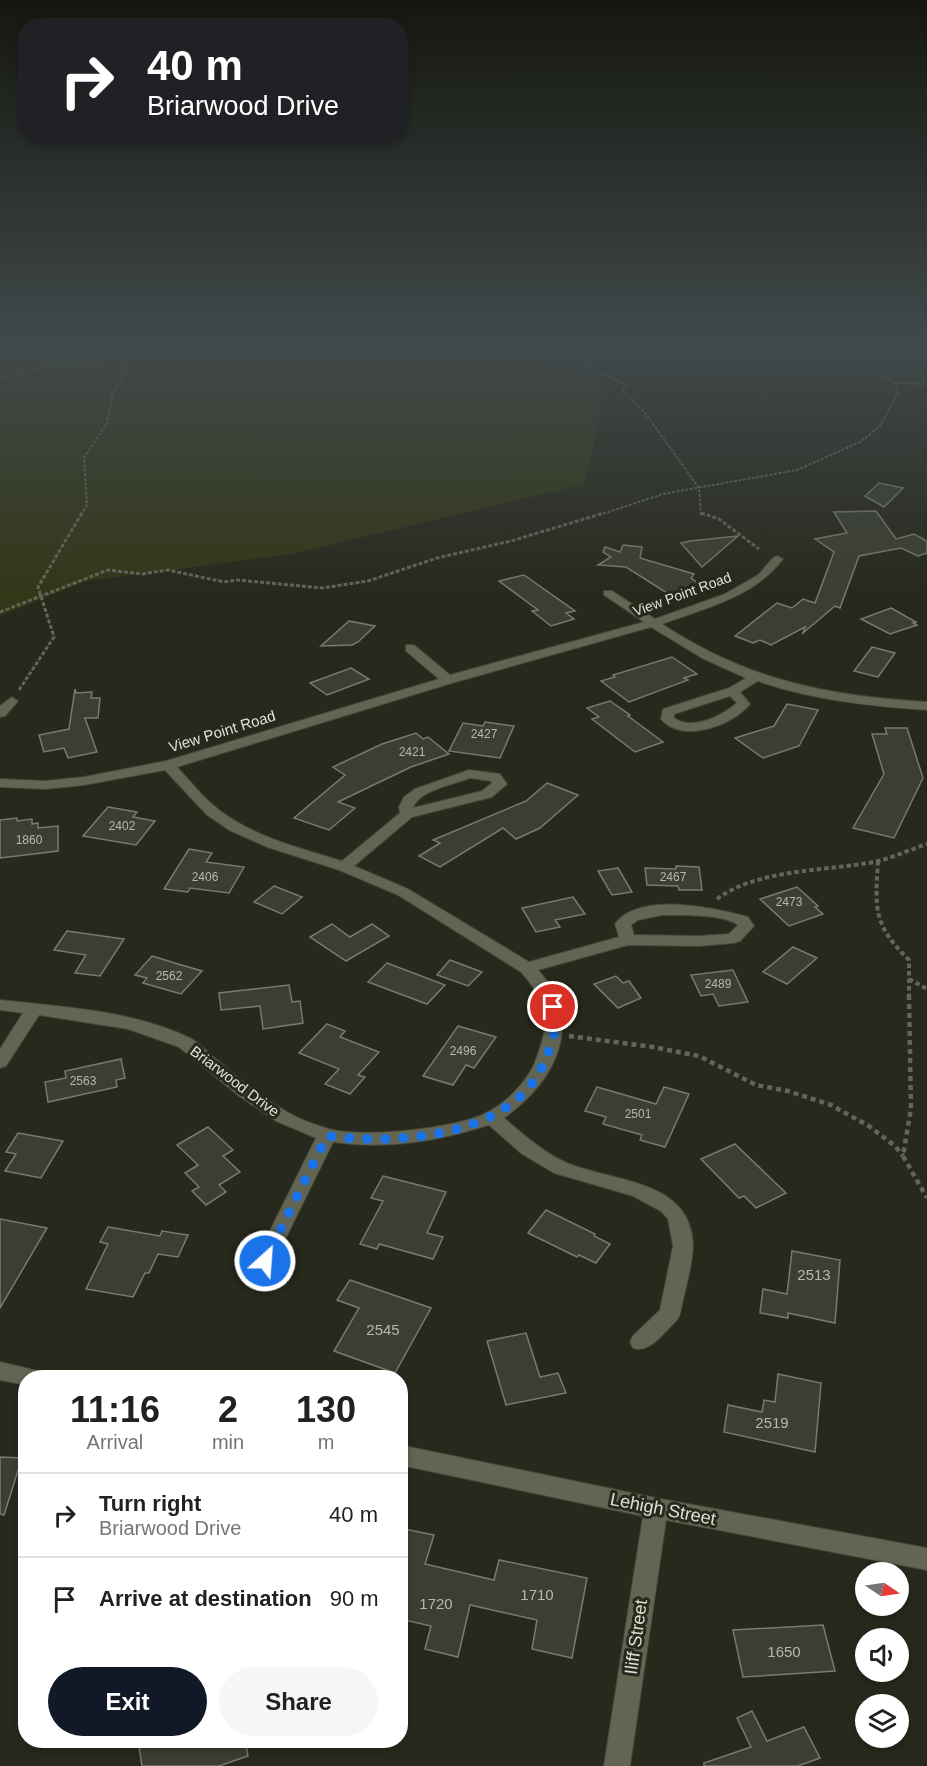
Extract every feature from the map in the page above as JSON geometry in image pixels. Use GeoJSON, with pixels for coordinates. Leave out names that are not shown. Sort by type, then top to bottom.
{"type":"FeatureCollection","features":[{"type":"Feature","properties":{"kind":"street","name":"View Point Road"},"geometry":{"type":"LineString","coordinates":[[0,783],[45,784],[84,781],[168,765],[448,680],[592,638],[654,623],[729,596],[762,577],[778,559]]}},
{"type":"Feature","properties":{"kind":"street"},"geometry":{"type":"LineString","coordinates":[[608,593],[692,647],[756,677],[849,699],[927,706]]}},
{"type":"Feature","properties":{"kind":"street"},"geometry":{"type":"LineString","coordinates":[[410,648],[448,680]]}},
{"type":"Feature","properties":{"kind":"street"},"geometry":{"type":"LineString","coordinates":[[733,692],[744,705],[733,714],[701,726],[687,727],[671,724],[667,719],[668,712],[733,692],[756,677]]}},
{"type":"Feature","properties":{"kind":"street"},"geometry":{"type":"LineString","coordinates":[[0,713],[12,701]]}},
{"type":"Feature","properties":{"kind":"street","name":"Briarwood Drive"},"geometry":{"type":"LineString","coordinates":[[0,1005],[35,1008],[132,1024],[184,1043],[245,1092],[282,1117],[327,1136],[398,1138],[440,1133],[492,1118],[517,1100],[540,1072],[554,1036],[553,1007],[543,986],[527,969],[403,892],[344,867],[272,844],[234,827],[212,812],[168,765]]}},
{"type":"Feature","properties":{"kind":"street"},"geometry":{"type":"LineString","coordinates":[[344,867],[407,814],[487,794],[500,784],[495,777],[469,774],[411,797],[406,807],[407,814]]}},
{"type":"Feature","properties":{"kind":"street"},"geometry":{"type":"LineString","coordinates":[[527,969],[628,940],[699,941],[734,938],[746,926],[743,920],[707,911],[662,911],[628,918],[623,924],[628,940]]}},
{"type":"Feature","properties":{"kind":"street"},"geometry":{"type":"LineString","coordinates":[[0,1062],[35,1008]]}},
{"type":"Feature","properties":{"kind":"street"},"geometry":{"type":"LineString","coordinates":[[492,1118],[530,1149],[561,1168],[639,1191],[668,1206],[677,1217],[683,1246],[670,1314],[640,1342]]}},
{"type":"Feature","properties":{"kind":"street"},"geometry":{"type":"LineString","coordinates":[[265,1261],[327,1136]]}},
{"type":"Feature","properties":{"kind":"street"},"geometry":{"type":"LineString","coordinates":[[0,1371],[18,1375]]}},
{"type":"Feature","properties":{"kind":"street","name":"Lehigh Street"},"geometry":{"type":"LineString","coordinates":[[408,1457],[656,1508],[927,1559]]}},
{"type":"Feature","properties":{"kind":"street","name":"Iliff Street"},"geometry":{"type":"LineString","coordinates":[[617,1766],[656,1508]]}},
{"type":"Feature","properties":{"kind":"path"},"geometry":{"type":"LineString","coordinates":[[12,701],[54,637],[38,587],[87,505],[84,458],[103,428]]}},
{"type":"Feature","properties":{"kind":"path"},"geometry":{"type":"LineString","coordinates":[[659,428],[683,471],[699,488]]}},
{"type":"Feature","properties":{"kind":"path"},"geometry":{"type":"LineString","coordinates":[[0,612],[72,583],[117,569],[142,574],[168,570],[224,582],[237,580],[322,588],[368,580],[437,558],[511,542],[663,494],[796,470],[860,442],[877,428]]}},
{"type":"Feature","properties":{"kind":"path"},"geometry":{"type":"LineString","coordinates":[[699,488],[701,515],[719,519],[759,549]]}},
{"type":"Feature","properties":{"kind":"path"},"geometry":{"type":"LineString","coordinates":[[707,911],[723,892],[803,872],[878,861],[927,844]]}},
{"type":"Feature","properties":{"kind":"path"},"geometry":{"type":"LineString","coordinates":[[878,861],[875,912],[880,927],[909,960],[911,1108],[903,1156]]}},
{"type":"Feature","properties":{"kind":"path"},"geometry":{"type":"LineString","coordinates":[[908,979],[927,989]]}},
{"type":"Feature","properties":{"kind":"path"},"geometry":{"type":"LineString","coordinates":[[554,1036],[575,1036],[699,1056],[756,1085],[788,1091],[831,1105],[869,1126],[895,1146],[927,1198]]}},
{"type":"Feature","properties":{"kind":"green space"},"geometry":{"type":"Polygon","coordinates":[[[0,428],[597,428],[585,484],[292,554],[86,581],[0,616],[0,428]]]}},
{"type":"Feature","properties":{"kind":"building"},"geometry":{"type":"Polygon","coordinates":[[[879,483],[903,488],[884,507],[865,496],[879,483]]]}},
{"type":"Feature","properties":{"kind":"building"},"geometry":{"type":"Polygon","coordinates":[[[876,511],[896,539],[914,534],[927,541],[927,553],[918,556],[901,548],[859,556],[840,608],[835,606],[803,633],[805,627],[771,645],[760,640],[753,643],[735,636],[777,603],[792,608],[803,599],[815,603],[834,552],[815,539],[847,533],[834,512],[876,511]]]}},
{"type":"Feature","properties":{"kind":"building"},"geometry":{"type":"Polygon","coordinates":[[[738,536],[702,567],[681,543],[690,541],[738,536]]]}},
{"type":"Feature","properties":{"kind":"building"},"geometry":{"type":"Polygon","coordinates":[[[623,545],[642,547],[640,558],[694,574],[691,578],[703,586],[670,595],[626,567],[598,565],[611,557],[603,552],[605,547],[620,552],[623,545]]]}},
{"type":"Feature","properties":{"kind":"building"},"geometry":{"type":"Polygon","coordinates":[[[524,575],[575,611],[566,613],[574,619],[551,626],[532,611],[538,610],[499,581],[524,575]]]}},
{"type":"Feature","properties":{"kind":"building"},"geometry":{"type":"Polygon","coordinates":[[[891,608],[916,622],[913,623],[917,625],[890,634],[861,619],[891,608]]]}},
{"type":"Feature","properties":{"kind":"building"},"geometry":{"type":"Polygon","coordinates":[[[349,621],[375,626],[352,645],[321,646],[349,621]]]}},
{"type":"Feature","properties":{"kind":"building"},"geometry":{"type":"Polygon","coordinates":[[[872,647],[895,653],[878,677],[854,671],[872,647]]]}},
{"type":"Feature","properties":{"kind":"building"},"geometry":{"type":"Polygon","coordinates":[[[672,657],[697,674],[684,678],[688,680],[629,702],[601,681],[615,677],[613,675],[672,657]]]}},
{"type":"Feature","properties":{"kind":"building"},"geometry":{"type":"Polygon","coordinates":[[[351,668],[369,679],[327,695],[310,683],[351,668]]]}},
{"type":"Feature","properties":{"kind":"building"},"geometry":{"type":"Polygon","coordinates":[[[75,689],[76,693],[92,692],[91,698],[100,698],[98,718],[85,718],[97,752],[68,758],[64,748],[44,752],[39,735],[69,729],[75,689]]]}},
{"type":"Feature","properties":{"kind":"building"},"geometry":{"type":"Polygon","coordinates":[[[610,701],[663,742],[635,752],[592,719],[599,717],[587,708],[610,701]]]}},
{"type":"Feature","properties":{"kind":"building"},"geometry":{"type":"Polygon","coordinates":[[[787,704],[818,710],[799,746],[763,758],[735,738],[774,726],[787,704]]]}},
{"type":"Feature","properties":{"kind":"building"},"geometry":{"type":"Polygon","coordinates":[[[485,722],[514,726],[500,758],[449,751],[463,723],[483,726],[485,722]]]}},
{"type":"Feature","properties":{"kind":"building"},"geometry":{"type":"Polygon","coordinates":[[[885,728],[907,728],[923,778],[894,838],[853,828],[884,774],[872,734],[887,734],[885,728]]]}},
{"type":"Feature","properties":{"kind":"building"},"geometry":{"type":"Polygon","coordinates":[[[416,733],[423,739],[428,737],[449,754],[411,767],[338,802],[355,808],[329,830],[294,818],[345,775],[333,767],[382,744],[416,733]]]}},
{"type":"Feature","properties":{"kind":"building"},"geometry":{"type":"Polygon","coordinates":[[[547,783],[578,795],[540,828],[516,839],[503,828],[440,867],[419,856],[440,843],[433,840],[526,801],[547,783]]]}},
{"type":"Feature","properties":{"kind":"building"},"geometry":{"type":"Polygon","coordinates":[[[108,807],[137,812],[133,817],[155,821],[136,845],[83,836],[108,807]]]}},
{"type":"Feature","properties":{"kind":"building"},"geometry":{"type":"Polygon","coordinates":[[[17,818],[17,821],[32,819],[32,824],[38,823],[38,828],[58,826],[58,851],[0,858],[0,820],[17,818]]]}},
{"type":"Feature","properties":{"kind":"building"},"geometry":{"type":"Polygon","coordinates":[[[189,849],[212,853],[206,862],[244,867],[229,893],[190,888],[188,892],[164,889],[189,849]]]}},
{"type":"Feature","properties":{"kind":"building"},"geometry":{"type":"Polygon","coordinates":[[[676,866],[699,867],[702,890],[679,890],[678,886],[647,885],[645,868],[676,869],[676,866]]]}},
{"type":"Feature","properties":{"kind":"building"},"geometry":{"type":"Polygon","coordinates":[[[618,868],[632,892],[612,895],[598,871],[618,868]]]}},
{"type":"Feature","properties":{"kind":"building"},"geometry":{"type":"Polygon","coordinates":[[[274,886],[302,897],[282,914],[254,902],[274,886]]]}},
{"type":"Feature","properties":{"kind":"building"},"geometry":{"type":"Polygon","coordinates":[[[797,887],[818,906],[815,907],[823,914],[789,926],[760,899],[797,887]]]}},
{"type":"Feature","properties":{"kind":"building"},"geometry":{"type":"Polygon","coordinates":[[[573,897],[585,914],[555,920],[560,927],[536,932],[522,908],[573,897]]]}},
{"type":"Feature","properties":{"kind":"building"},"geometry":{"type":"Polygon","coordinates":[[[332,924],[350,937],[372,924],[389,936],[346,961],[310,937],[332,924]]]}},
{"type":"Feature","properties":{"kind":"building"},"geometry":{"type":"Polygon","coordinates":[[[67,931],[124,939],[100,976],[75,973],[86,955],[54,950],[67,931]]]}},
{"type":"Feature","properties":{"kind":"building"},"geometry":{"type":"Polygon","coordinates":[[[793,947],[817,958],[787,984],[763,972],[793,947]]]}},
{"type":"Feature","properties":{"kind":"building"},"geometry":{"type":"Polygon","coordinates":[[[152,956],[202,971],[181,994],[143,983],[147,978],[135,975],[152,956]]]}},
{"type":"Feature","properties":{"kind":"building"},"geometry":{"type":"Polygon","coordinates":[[[450,960],[482,972],[468,986],[437,975],[450,960]]]}},
{"type":"Feature","properties":{"kind":"building"},"geometry":{"type":"Polygon","coordinates":[[[387,963],[445,985],[427,1004],[368,982],[387,963]]]}},
{"type":"Feature","properties":{"kind":"building"},"geometry":{"type":"Polygon","coordinates":[[[733,970],[748,1002],[719,1006],[713,994],[701,996],[691,975],[733,970]]]}},
{"type":"Feature","properties":{"kind":"building"},"geometry":{"type":"Polygon","coordinates":[[[616,976],[623,983],[629,981],[641,998],[618,1008],[594,984],[616,976]]]}},
{"type":"Feature","properties":{"kind":"building"},"geometry":{"type":"Polygon","coordinates":[[[289,985],[292,1002],[300,1001],[303,1023],[263,1029],[260,1006],[221,1010],[219,993],[289,985]]]}},
{"type":"Feature","properties":{"kind":"building"},"geometry":{"type":"Polygon","coordinates":[[[327,1024],[345,1031],[340,1037],[379,1052],[358,1075],[365,1077],[350,1094],[325,1084],[339,1069],[299,1053],[327,1024]]]}},
{"type":"Feature","properties":{"kind":"building"},"geometry":{"type":"Polygon","coordinates":[[[458,1026],[496,1037],[474,1068],[466,1065],[453,1085],[423,1076],[458,1026]]]}},
{"type":"Feature","properties":{"kind":"building"},"geometry":{"type":"Polygon","coordinates":[[[121,1059],[125,1078],[116,1080],[117,1087],[48,1102],[45,1082],[66,1078],[65,1071],[121,1059]]]}},
{"type":"Feature","properties":{"kind":"building"},"geometry":{"type":"Polygon","coordinates":[[[597,1087],[656,1104],[664,1087],[689,1094],[665,1147],[640,1140],[642,1135],[603,1124],[606,1117],[585,1111],[597,1087]]]}},
{"type":"Feature","properties":{"kind":"building"},"geometry":{"type":"Polygon","coordinates":[[[208,1127],[233,1150],[223,1156],[240,1172],[219,1185],[226,1192],[206,1205],[192,1191],[199,1187],[185,1173],[198,1165],[177,1145],[208,1127]]]}},
{"type":"Feature","properties":{"kind":"building"},"geometry":{"type":"Polygon","coordinates":[[[18,1133],[63,1141],[41,1178],[5,1171],[16,1154],[6,1152],[18,1133]]]}},
{"type":"Feature","properties":{"kind":"building"},"geometry":{"type":"Polygon","coordinates":[[[735,1144],[786,1193],[756,1208],[744,1196],[739,1198],[701,1159],[735,1144]]]}},
{"type":"Feature","properties":{"kind":"building"},"geometry":{"type":"Polygon","coordinates":[[[383,1176],[446,1192],[427,1233],[443,1237],[433,1259],[379,1244],[377,1249],[360,1244],[383,1201],[371,1198],[383,1176]]]}},
{"type":"Feature","properties":{"kind":"building"},"geometry":{"type":"Polygon","coordinates":[[[546,1210],[610,1244],[596,1263],[579,1255],[577,1257],[528,1233],[546,1210]]]}},
{"type":"Feature","properties":{"kind":"building"},"geometry":{"type":"Polygon","coordinates":[[[0,1219],[47,1228],[0,1308],[0,1219]]]}},
{"type":"Feature","properties":{"kind":"building"},"geometry":{"type":"Polygon","coordinates":[[[108,1227],[160,1236],[162,1231],[188,1235],[178,1257],[158,1254],[133,1297],[86,1289],[108,1244],[100,1242],[108,1227]]]}},
{"type":"Feature","properties":{"kind":"building"},"geometry":{"type":"Polygon","coordinates":[[[792,1251],[840,1260],[835,1323],[788,1313],[788,1318],[760,1313],[763,1289],[787,1294],[792,1251]]]}},
{"type":"Feature","properties":{"kind":"building"},"geometry":{"type":"Polygon","coordinates":[[[350,1280],[431,1308],[397,1370],[387,1370],[334,1351],[359,1308],[337,1300],[350,1280]]]}},
{"type":"Feature","properties":{"kind":"building"},"geometry":{"type":"Polygon","coordinates":[[[526,1333],[540,1377],[558,1373],[566,1393],[506,1405],[487,1341],[526,1333]]]}},
{"type":"Feature","properties":{"kind":"building"},"geometry":{"type":"Polygon","coordinates":[[[778,1374],[821,1383],[815,1452],[724,1432],[728,1405],[762,1412],[764,1400],[775,1402],[778,1374]]]}},
{"type":"Feature","properties":{"kind":"building"},"geometry":{"type":"Polygon","coordinates":[[[0,1457],[18,1458],[18,1471],[4,1515],[0,1514],[0,1457]]]}},
{"type":"Feature","properties":{"kind":"building"},"geometry":{"type":"Polygon","coordinates":[[[408,1530],[434,1535],[425,1564],[494,1580],[499,1560],[587,1578],[572,1658],[532,1649],[537,1620],[470,1605],[458,1657],[425,1649],[431,1626],[408,1621],[408,1530]]]}},
{"type":"Feature","properties":{"kind":"building"},"geometry":{"type":"Polygon","coordinates":[[[823,1625],[835,1671],[743,1677],[733,1630],[823,1625]]]}},
{"type":"Feature","properties":{"kind":"building"},"geometry":{"type":"Polygon","coordinates":[[[752,1711],[767,1741],[804,1727],[820,1758],[798,1766],[704,1766],[704,1763],[751,1747],[737,1718],[752,1711]]]}},
{"type":"Feature","properties":{"kind":"building"},"geometry":{"type":"Polygon","coordinates":[[[139,1748],[246,1748],[248,1756],[219,1766],[142,1766],[139,1748]]]}},
{"type":"Feature","properties":{"kind":"route"},"geometry":{"type":"LineString","coordinates":[[265,1261],[327,1136],[398,1138],[440,1133],[492,1118],[517,1100],[540,1072],[554,1036],[553,1007]]}}]}
